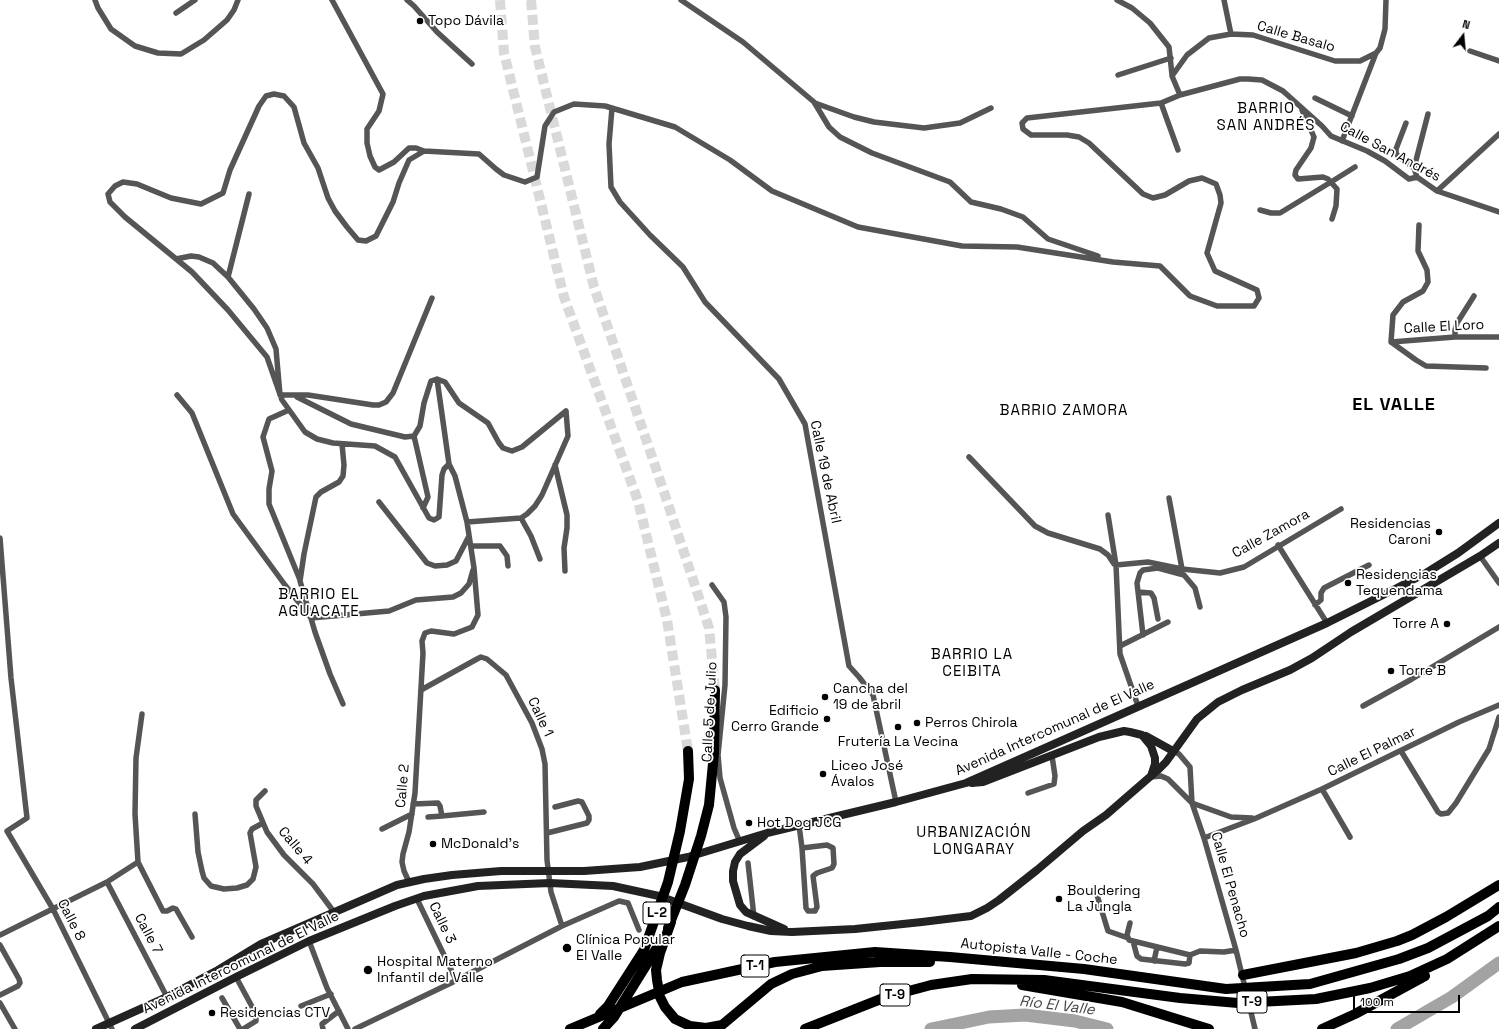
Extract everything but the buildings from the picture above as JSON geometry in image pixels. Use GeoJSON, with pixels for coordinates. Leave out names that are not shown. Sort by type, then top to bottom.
{"type":"FeatureCollection","features":[{"type":"Feature","properties":{"kind":"highway","name":"L-2"},"geometry":{"type":"LineString","coordinates":[[603,1029],[618,1011],[652,957],[671,922],[701,836],[709,805],[714,752],[715,690]]}},
{"type":"Feature","properties":{"kind":"highway","name":"L-2"},"geometry":{"type":"LineString","coordinates":[[584,1029],[608,1006],[644,950],[674,859],[689,779],[688,751]]}},
{"type":"Feature","properties":{"kind":"highway"},"geometry":{"type":"LineString","coordinates":[[1243,977],[1356,953],[1397,941],[1412,935],[1446,917],[1499,885]]}},
{"type":"Feature","properties":{"kind":"highway","name":"Autopista Valle - Coche"},"geometry":{"type":"LineString","coordinates":[[570,1029],[682,982],[775,962],[875,952],[1084,969],[1226,989],[1310,984],[1399,959],[1428,948],[1488,916],[1499,907]]}},
{"type":"Feature","properties":{"kind":"highway"},"geometry":{"type":"LineString","coordinates":[[671,922],[660,953],[656,970],[660,997],[664,1008],[675,1019],[690,1026],[706,1028],[722,1025],[771,984],[792,974],[822,966],[880,962],[938,962],[950,957]]}},
{"type":"Feature","properties":{"kind":"highway","name":"Autopista Valle - Coche"},"geometry":{"type":"LineString","coordinates":[[805,1029],[886,997],[931,985],[972,979],[1044,980],[1180,998],[1238,1003],[1316,999],[1370,988],[1410,976],[1447,959],[1499,926]]}},
{"type":"Feature","properties":{"kind":"highway","name":"T-9"},"geometry":{"type":"LineString","coordinates":[[1322,1029],[1355,1014],[1436,970],[1479,944],[1499,926]]}},
{"type":"Feature","properties":{"kind":"highway"},"geometry":{"type":"LineString","coordinates":[[991,979],[1122,1002],[1209,1029]]}},
{"type":"Feature","properties":{"kind":"main road","name":"Avenida Intercomunal de El Valle"},"geometry":{"type":"LineString","coordinates":[[96,1029],[111,1026],[218,970],[261,944],[389,888],[409,882],[482,872],[549,870],[584,871],[640,867],[688,858],[767,833],[896,802],[966,783],[1326,623],[1426,573],[1458,553],[1499,522]]}},
{"type":"Feature","properties":{"kind":"main road","name":"Avenida Intercomunal de El Valle"},"geometry":{"type":"LineString","coordinates":[[134,1029],[309,942],[395,906],[417,898],[478,886],[550,883],[613,886],[658,896],[722,919],[771,931],[831,931],[971,916],[1000,900],[1083,831],[1106,815],[1150,777],[1166,762],[1198,719],[1218,702],[1242,690],[1290,670],[1312,658],[1351,632],[1480,556],[1499,543]]}},
{"type":"Feature","properties":{"kind":"main road"},"geometry":{"type":"LineString","coordinates":[[966,783],[983,782],[1110,734],[1130,732],[1142,735],[1159,742],[1173,751]]}},
{"type":"Feature","properties":{"kind":"main road"},"geometry":{"type":"LineString","coordinates":[[1142,735],[1152,746],[1154,754],[1155,764],[1150,777]]}},
{"type":"Feature","properties":{"kind":"main road"},"geometry":{"type":"LineString","coordinates":[[767,833],[740,854],[735,862],[733,881],[740,905],[746,912],[754,917],[792,932]]}},
{"type":"Feature","properties":{"kind":"street"},"geometry":{"type":"LineString","coordinates":[[95,0],[98,8],[112,29],[135,46],[158,53],[181,54],[204,40],[227,20],[234,10],[238,0]]}},
{"type":"Feature","properties":{"kind":"street"},"geometry":{"type":"LineString","coordinates":[[176,13],[195,0]]}},
{"type":"Feature","properties":{"kind":"street"},"geometry":{"type":"LineString","coordinates":[[332,0],[383,94],[379,111],[367,129],[367,143],[370,156],[375,167],[379,170],[394,162],[409,148],[416,148],[424,151],[479,154],[504,175],[525,182],[537,177],[545,126],[554,112],[574,104],[605,106],[675,127],[730,160],[772,191],[858,227],[962,246],[1016,247],[1113,262]]}},
{"type":"Feature","properties":{"kind":"street"},"geometry":{"type":"LineString","coordinates":[[407,0],[437,32],[472,64]]}},
{"type":"Feature","properties":{"kind":"street"},"geometry":{"type":"LineString","coordinates":[[681,0],[743,42],[814,102],[829,127],[840,137],[856,146],[950,182],[971,202],[1001,209],[1023,217],[1048,239],[1113,262]]}},
{"type":"Feature","properties":{"kind":"street"},"geometry":{"type":"LineString","coordinates":[[1117,0],[1132,8],[1150,23],[1169,46],[1172,76],[1180,95]]}},
{"type":"Feature","properties":{"kind":"street"},"geometry":{"type":"LineString","coordinates":[[1224,0],[1231,34]]}},
{"type":"Feature","properties":{"kind":"street"},"geometry":{"type":"LineString","coordinates":[[1342,141],[1376,53],[1380,48],[1385,29],[1386,0]]}},
{"type":"Feature","properties":{"kind":"street","name":"Calle Basalo"},"geometry":{"type":"LineString","coordinates":[[1172,76],[1187,55],[1209,38],[1231,34],[1252,35],[1335,61],[1360,61],[1376,53]]}},
{"type":"Feature","properties":{"kind":"street"},"geometry":{"type":"LineString","coordinates":[[1470,51],[1499,60]]}},
{"type":"Feature","properties":{"kind":"street"},"geometry":{"type":"LineString","coordinates":[[1118,75],[1170,58]]}},
{"type":"Feature","properties":{"kind":"street","name":"Calle San Andrés"},"geometry":{"type":"LineString","coordinates":[[1113,262],[1160,266],[1190,296],[1217,306],[1254,306],[1259,298],[1257,290],[1215,271],[1207,253],[1221,203],[1216,184],[1202,178],[1190,182],[1165,195],[1153,198],[1143,194],[1089,144],[1079,137],[1067,135],[1031,135],[1023,129],[1022,124],[1027,118],[1161,103],[1180,95],[1240,79],[1262,80],[1283,91],[1331,136],[1367,151],[1385,161],[1409,179],[1417,177],[1437,191],[1499,212]]}},
{"type":"Feature","properties":{"kind":"street"},"geometry":{"type":"LineString","coordinates":[[424,151],[409,160],[393,202],[376,236],[366,241],[358,240],[347,227],[328,198],[318,168],[304,143],[294,107],[284,96],[274,94],[266,96],[259,106],[230,170],[223,193],[201,204],[171,198],[137,184],[123,182],[115,186],[108,194],[110,202],[124,217],[192,272],[228,310],[267,357],[280,395],[289,410],[306,432],[317,440],[342,444],[374,446],[395,457],[429,518],[434,520],[439,517],[442,475],[444,469],[449,464]]}},
{"type":"Feature","properties":{"kind":"street"},"geometry":{"type":"LineString","coordinates":[[1315,98],[1352,116]]}},
{"type":"Feature","properties":{"kind":"street"},"geometry":{"type":"LineString","coordinates":[[814,102],[854,117],[874,122],[924,128],[960,123],[991,108]]}},
{"type":"Feature","properties":{"kind":"street"},"geometry":{"type":"LineString","coordinates":[[1161,103],[1178,150]]}},
{"type":"Feature","properties":{"kind":"street","name":"Calle 19 de Abril"},"geometry":{"type":"LineString","coordinates":[[612,108],[609,144],[611,187],[620,202],[650,235],[683,267],[705,302],[779,379],[805,424],[849,666],[873,695],[896,802]]}},
{"type":"Feature","properties":{"kind":"street"},"geometry":{"type":"LineString","coordinates":[[1301,108],[1314,137],[1310,148],[1296,170],[1295,175],[1298,179],[1323,177],[1328,179],[1337,189],[1336,206],[1332,219]]}},
{"type":"Feature","properties":{"kind":"street"},"geometry":{"type":"LineString","coordinates":[[1417,177],[1414,168],[1428,114]]}},
{"type":"Feature","properties":{"kind":"street"},"geometry":{"type":"LineString","coordinates":[[1406,123],[1396,149],[1396,153],[1414,168]]}},
{"type":"Feature","properties":{"kind":"street"},"geometry":{"type":"LineString","coordinates":[[1437,191],[1499,134]]}},
{"type":"Feature","properties":{"kind":"street"},"geometry":{"type":"LineString","coordinates":[[1260,210],[1271,213],[1280,213],[1355,166]]}},
{"type":"Feature","properties":{"kind":"street"},"geometry":{"type":"LineString","coordinates":[[228,277],[249,194]]}},
{"type":"Feature","properties":{"kind":"street"},"geometry":{"type":"LineString","coordinates":[[1420,225],[1418,251],[1427,270],[1428,282],[1423,291],[1403,302],[1393,315],[1391,342],[1426,366],[1486,368]]}},
{"type":"Feature","properties":{"kind":"street"},"geometry":{"type":"LineString","coordinates":[[176,259],[191,256],[199,257],[213,263],[228,277],[254,309],[267,328],[276,349],[280,395]]}},
{"type":"Feature","properties":{"kind":"street"},"geometry":{"type":"LineString","coordinates":[[1455,337],[1457,323],[1474,296]]}},
{"type":"Feature","properties":{"kind":"street"},"geometry":{"type":"LineString","coordinates":[[280,395],[308,395],[373,406],[379,406],[386,402],[393,393],[432,298]]}},
{"type":"Feature","properties":{"kind":"street","name":"Calle El Loro"},"geometry":{"type":"LineString","coordinates":[[1391,342],[1455,337],[1499,337]]}},
{"type":"Feature","properties":{"kind":"street"},"geometry":{"type":"LineString","coordinates":[[311,618],[389,611],[416,600],[453,597],[462,593],[469,584],[474,568],[471,546],[467,522],[455,476],[449,464],[437,379]]}},
{"type":"Feature","properties":{"kind":"street"},"geometry":{"type":"LineString","coordinates":[[423,508],[428,498],[414,436],[420,426],[424,403],[431,381],[437,379],[445,382],[459,403],[488,423],[503,448],[512,451],[522,447],[566,411],[568,436],[542,495],[535,506],[521,518],[467,522]]}},
{"type":"Feature","properties":{"kind":"street"},"geometry":{"type":"LineString","coordinates":[[177,395],[192,412],[233,514],[311,618]]}},
{"type":"Feature","properties":{"kind":"street"},"geometry":{"type":"LineString","coordinates":[[295,396],[351,424],[405,437],[414,436]]}},
{"type":"Feature","properties":{"kind":"street"},"geometry":{"type":"LineString","coordinates":[[289,410],[269,419],[263,437],[272,471],[269,490],[269,504],[300,581],[315,632],[330,674],[343,704]]}},
{"type":"Feature","properties":{"kind":"street"},"geometry":{"type":"LineString","coordinates":[[300,581],[316,497],[321,492],[339,482],[342,476],[344,465],[342,444]]}},
{"type":"Feature","properties":{"kind":"street"},"geometry":{"type":"LineString","coordinates":[[969,457],[1035,526],[1048,533],[1100,549],[1108,555],[1116,565]]}},
{"type":"Feature","properties":{"kind":"street"},"geometry":{"type":"LineString","coordinates":[[555,464],[567,515],[568,528],[564,548],[565,572]]}},
{"type":"Feature","properties":{"kind":"street"},"geometry":{"type":"LineString","coordinates":[[1169,498],[1182,569]]}},
{"type":"Feature","properties":{"kind":"street"},"geometry":{"type":"LineString","coordinates":[[379,502],[427,563],[435,566],[447,565],[456,561],[469,536]]}},
{"type":"Feature","properties":{"kind":"street","name":"Calle Zamora"},"geometry":{"type":"LineString","coordinates":[[1116,565],[1148,562],[1182,569],[1220,573],[1244,566],[1341,509]]}},
{"type":"Feature","properties":{"kind":"street"},"geometry":{"type":"LineString","coordinates":[[1108,515],[1116,565],[1120,654],[1138,706]]}},
{"type":"Feature","properties":{"kind":"street"},"geometry":{"type":"LineString","coordinates":[[521,518],[531,536],[540,559]]}},
{"type":"Feature","properties":{"kind":"street","name":"Calle 8"},"geometry":{"type":"LineString","coordinates":[[0,538],[11,678],[27,818],[7,831],[53,909],[111,1026]]}},
{"type":"Feature","properties":{"kind":"street"},"geometry":{"type":"LineString","coordinates":[[1278,545],[1326,623]]}},
{"type":"Feature","properties":{"kind":"street"},"geometry":{"type":"LineString","coordinates":[[471,546],[500,546],[507,556],[508,566]]}},
{"type":"Feature","properties":{"kind":"street"},"geometry":{"type":"LineString","coordinates":[[1480,556],[1499,583]]}},
{"type":"Feature","properties":{"kind":"street"},"geometry":{"type":"LineString","coordinates":[[1316,605],[1321,600],[1321,593],[1324,588],[1369,565]]}},
{"type":"Feature","properties":{"kind":"street","name":"Calle 2"},"geometry":{"type":"LineString","coordinates":[[409,882],[402,862],[414,804],[420,725],[423,653],[422,641],[425,633],[431,631],[454,634],[472,627],[478,615],[474,568]]}},
{"type":"Feature","properties":{"kind":"street"},"geometry":{"type":"LineString","coordinates":[[1143,635],[1138,592],[1138,577],[1143,570],[1158,568],[1184,575],[1195,588],[1200,607]]}},
{"type":"Feature","properties":{"kind":"street","name":"Calle 5 de Julio"},"geometry":{"type":"LineString","coordinates":[[712,585],[724,602],[726,617],[725,685],[718,755],[720,778],[734,828],[740,842]]}},
{"type":"Feature","properties":{"kind":"street"},"geometry":{"type":"LineString","coordinates":[[1138,592],[1151,593],[1154,598],[1158,618]]}},
{"type":"Feature","properties":{"kind":"street"},"geometry":{"type":"LineString","coordinates":[[1120,646],[1168,622]]}},
{"type":"Feature","properties":{"kind":"street"},"geometry":{"type":"LineString","coordinates":[[1363,706],[1412,679],[1499,627]]}},
{"type":"Feature","properties":{"kind":"street","name":"Calle 1"},"geometry":{"type":"LineString","coordinates":[[421,690],[476,659],[481,658],[487,659],[506,675],[532,723],[542,749],[545,764],[550,883]]}},
{"type":"Feature","properties":{"kind":"street","name":"Calle El Palmar"},"geometry":{"type":"LineString","coordinates":[[1204,838],[1254,819],[1322,789],[1459,722],[1499,705]]}},
{"type":"Feature","properties":{"kind":"street"},"geometry":{"type":"LineString","coordinates":[[142,714],[136,765],[135,814],[138,862],[163,911],[174,908],[176,909],[192,937]]}},
{"type":"Feature","properties":{"kind":"street"},"geometry":{"type":"LineString","coordinates":[[1401,751],[1438,812],[1441,814],[1448,813],[1456,803],[1489,749],[1499,717]]}},
{"type":"Feature","properties":{"kind":"street"},"geometry":{"type":"LineString","coordinates":[[1173,751],[1179,754],[1190,767],[1192,803]]}},
{"type":"Feature","properties":{"kind":"street"},"geometry":{"type":"LineString","coordinates":[[1028,793],[1054,784],[1055,776],[1052,756]]}},
{"type":"Feature","properties":{"kind":"street"},"geometry":{"type":"LineString","coordinates":[[1150,777],[1161,776],[1168,779],[1192,803]]}},
{"type":"Feature","properties":{"kind":"street"},"geometry":{"type":"LineString","coordinates":[[1322,789],[1350,837]]}},
{"type":"Feature","properties":{"kind":"street","name":"Calle 4"},"geometry":{"type":"LineString","coordinates":[[265,791],[256,800],[256,806],[260,812],[267,832],[284,855],[313,884],[334,912]]}},
{"type":"Feature","properties":{"kind":"street"},"geometry":{"type":"LineString","coordinates":[[547,832],[587,823],[589,820],[589,816],[582,802],[578,801],[555,807]]}},
{"type":"Feature","properties":{"kind":"street"},"geometry":{"type":"LineString","coordinates":[[414,804],[438,803],[442,816]]}},
{"type":"Feature","properties":{"kind":"street","name":"Calle El Palmar"},"geometry":{"type":"LineString","coordinates":[[1192,803],[1231,817],[1254,819]]}},
{"type":"Feature","properties":{"kind":"street","name":"Calle El Penacho"},"geometry":{"type":"LineString","coordinates":[[1192,803],[1204,838],[1236,950],[1255,1029]]}},
{"type":"Feature","properties":{"kind":"street"},"geometry":{"type":"LineString","coordinates":[[428,817],[484,812]]}},
{"type":"Feature","properties":{"kind":"street"},"geometry":{"type":"LineString","coordinates":[[195,814],[198,852],[204,878],[211,886],[224,889],[237,888],[247,885],[253,879],[256,867],[250,833],[252,829],[263,823]]}},
{"type":"Feature","properties":{"kind":"street"},"geometry":{"type":"LineString","coordinates":[[382,829],[412,814]]}},
{"type":"Feature","properties":{"kind":"street"},"geometry":{"type":"LineString","coordinates":[[798,825],[802,848],[806,908],[808,911],[815,911],[817,907],[813,876],[817,872],[832,868],[834,864],[833,848],[827,845],[802,848]]}},
{"type":"Feature","properties":{"kind":"street"},"geometry":{"type":"LineString","coordinates":[[0,935],[107,882],[138,862]]}},
{"type":"Feature","properties":{"kind":"street"},"geometry":{"type":"LineString","coordinates":[[748,863],[754,917]]}},
{"type":"Feature","properties":{"kind":"street","name":"Calle 7"},"geometry":{"type":"LineString","coordinates":[[107,882],[167,997]]}},
{"type":"Feature","properties":{"kind":"street"},"geometry":{"type":"LineString","coordinates":[[550,883],[551,892],[562,926]]}},
{"type":"Feature","properties":{"kind":"street"},"geometry":{"type":"LineString","coordinates":[[1097,895],[1108,931],[1157,947],[1190,954],[1200,951],[1224,952],[1236,950]]}},
{"type":"Feature","properties":{"kind":"street","name":"Calle 3"},"geometry":{"type":"LineString","coordinates":[[417,898],[456,980]]}},
{"type":"Feature","properties":{"kind":"street"},"geometry":{"type":"LineString","coordinates":[[355,1029],[562,926],[619,901],[628,904],[639,930]]}},
{"type":"Feature","properties":{"kind":"street"},"geometry":{"type":"LineString","coordinates":[[1130,923],[1127,935],[1138,958],[1185,964],[1189,963],[1190,954]]}},
{"type":"Feature","properties":{"kind":"street"},"geometry":{"type":"LineString","coordinates":[[309,942],[330,994],[348,1029]]}},
{"type":"Feature","properties":{"kind":"street"},"geometry":{"type":"LineString","coordinates":[[0,945],[20,983],[18,986],[0,995]]}},
{"type":"Feature","properties":{"kind":"street"},"geometry":{"type":"LineString","coordinates":[[1154,961],[1157,947]]}},
{"type":"Feature","properties":{"kind":"street"},"geometry":{"type":"LineString","coordinates":[[222,998],[241,1029],[256,1021],[256,1014],[236,977]]}},
{"type":"Feature","properties":{"kind":"street"},"geometry":{"type":"LineString","coordinates":[[301,1006],[330,994]]}},
{"type":"Feature","properties":{"kind":"street"},"geometry":{"type":"LineString","coordinates":[[0,1003],[15,1029]]}},
{"type":"Feature","properties":{"kind":"street"},"geometry":{"type":"LineString","coordinates":[[323,1029],[322,1024],[339,1011]]}},
{"type":"Feature","properties":{"kind":"waterway","name":"Río El Valle"},"geometry":{"type":"LineString","coordinates":[[1397,1029],[1452,997],[1499,963]]}},
{"type":"Feature","properties":{"kind":"waterway","name":"Río El Valle"},"geometry":{"type":"LineString","coordinates":[[931,1029],[989,1017],[1025,1015],[1075,1021],[1107,1029]]}},
{"type":"Feature","properties":{"kind":"tunnel"},"geometry":{"type":"LineString","coordinates":[[500,0],[504,53],[564,297],[638,501],[667,620],[688,751]]}},
{"type":"Feature","properties":{"kind":"tunnel"},"geometry":{"type":"LineString","coordinates":[[531,0],[535,47],[594,287],[709,628],[715,690]]}},
{"type":"Feature","properties":{"kind":"place","name":"Topo Dávila"},"geometry":{"type":"Point","coordinates":[420,21]}},
{"type":"Feature","properties":{"kind":"place","name":"Residencias Caroni"},"geometry":{"type":"Point","coordinates":[1439,532]}},
{"type":"Feature","properties":{"kind":"place","name":"Residencias Tequendama"},"geometry":{"type":"Point","coordinates":[1348,583]}},
{"type":"Feature","properties":{"kind":"place","name":"Torre A"},"geometry":{"type":"Point","coordinates":[1447,624]}},
{"type":"Feature","properties":{"kind":"place","name":"Torre B"},"geometry":{"type":"Point","coordinates":[1391,671]}},
{"type":"Feature","properties":{"kind":"place","name":"Cancha del 19 de abril"},"geometry":{"type":"Point","coordinates":[825,697]}},
{"type":"Feature","properties":{"kind":"place","name":"Edificio Cerro Grande"},"geometry":{"type":"Point","coordinates":[827,719]}},
{"type":"Feature","properties":{"kind":"place","name":"Perros Chirola"},"geometry":{"type":"Point","coordinates":[917,723]}},
{"type":"Feature","properties":{"kind":"place","name":"Frutería La Vecina"},"geometry":{"type":"Point","coordinates":[898,727]}},
{"type":"Feature","properties":{"kind":"place","name":"Liceo José Ávalos"},"geometry":{"type":"Point","coordinates":[823,774]}},
{"type":"Feature","properties":{"kind":"place","name":"Hot Dog JCG"},"geometry":{"type":"Point","coordinates":[749,823]}},
{"type":"Feature","properties":{"kind":"place","name":"McDonald's"},"geometry":{"type":"Point","coordinates":[433,844]}},
{"type":"Feature","properties":{"kind":"place","name":"Bouldering La Jungla"},"geometry":{"type":"Point","coordinates":[1059,899]}},
{"type":"Feature","properties":{"kind":"place","name":"Clínica Popular El Valle"},"geometry":{"type":"Point","coordinates":[567,948]}},
{"type":"Feature","properties":{"kind":"place","name":"Hospital Materno Infantil del Valle"},"geometry":{"type":"Point","coordinates":[368,970]}},
{"type":"Feature","properties":{"kind":"place","name":"Residencias CTV"},"geometry":{"type":"Point","coordinates":[212,1013]}},
{"type":"Feature","properties":{"kind":"district","name":"BARRIO SAN ANDRÉS"},"geometry":{"type":"Point","coordinates":[1266,118]}},
{"type":"Feature","properties":{"kind":"district","name":"EL VALLE"},"geometry":{"type":"Point","coordinates":[1394,405]}},
{"type":"Feature","properties":{"kind":"district","name":"BARRIO ZAMORA"},"geometry":{"type":"Point","coordinates":[1064,411]}},
{"type":"Feature","properties":{"kind":"district","name":"BARRIO EL AGUACATE"},"geometry":{"type":"Point","coordinates":[319,604]}},
{"type":"Feature","properties":{"kind":"district","name":"BARRIO LA CEIBITA"},"geometry":{"type":"Point","coordinates":[972,664]}},
{"type":"Feature","properties":{"kind":"district","name":"URBANIZACIÓN LONGARAY"},"geometry":{"type":"Point","coordinates":[974,842]}}]}
